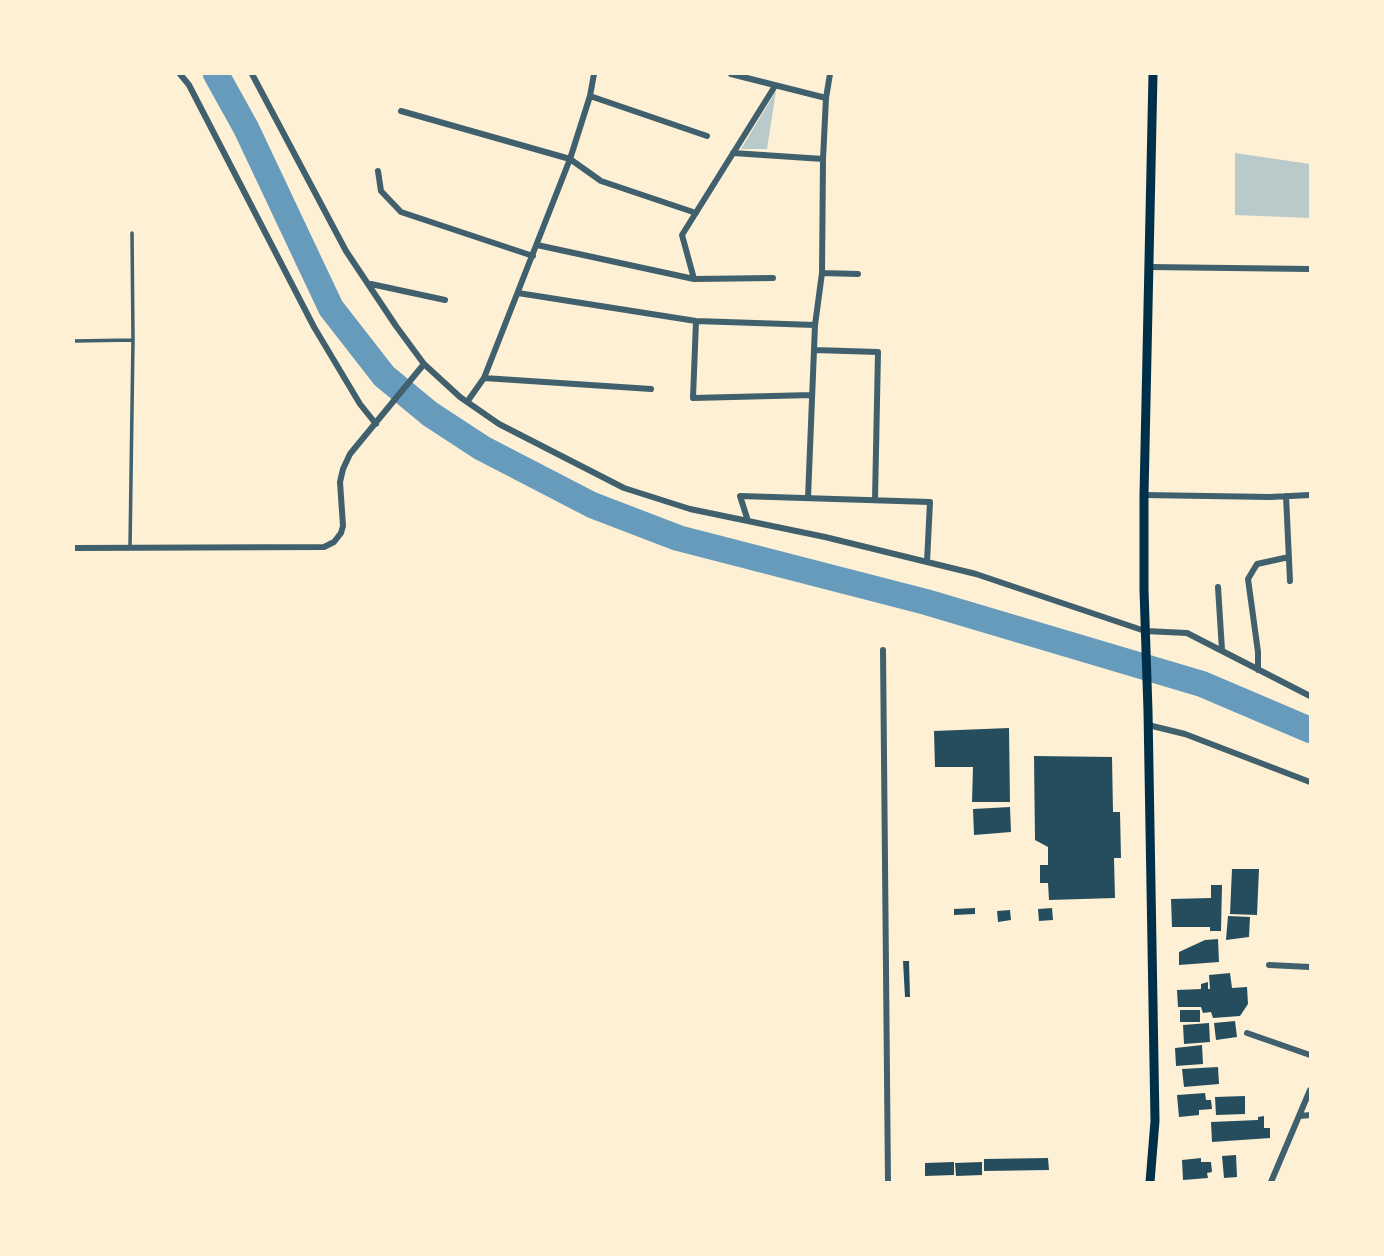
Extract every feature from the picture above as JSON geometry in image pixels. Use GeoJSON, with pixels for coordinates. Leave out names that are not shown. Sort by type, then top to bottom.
{"type":"FeatureCollection","features":[{"type":"Feature","properties":{"kind":"main road"},"geometry":{"type":"LineString","coordinates":[[1150,1182],[1155,1121],[1144,495],[1153,74]]}},
{"type":"Feature","properties":{"kind":"street"},"geometry":{"type":"LineString","coordinates":[[180,74],[189,85],[314,327],[360,404],[376,424]]}},
{"type":"Feature","properties":{"kind":"street"},"geometry":{"type":"LineString","coordinates":[[252,74],[346,251],[396,326],[424,364],[467,402],[499,425],[624,488],[690,509],[976,574],[1145,631],[1187,633],[1311,695]]}},
{"type":"Feature","properties":{"kind":"street"},"geometry":{"type":"LineString","coordinates":[[467,402],[484,378],[533,256],[570,159],[590,96],[594,74]]}},
{"type":"Feature","properties":{"kind":"street"},"geometry":{"type":"LineString","coordinates":[[731,74],[826,98]]}},
{"type":"Feature","properties":{"kind":"street"},"geometry":{"type":"LineString","coordinates":[[808,498],[815,325],[822,273],[826,98],[830,74]]}},
{"type":"Feature","properties":{"kind":"street"},"geometry":{"type":"LineString","coordinates":[[694,279],[682,235],[775,86]]}},
{"type":"Feature","properties":{"kind":"street"},"geometry":{"type":"LineString","coordinates":[[590,96],[707,136]]}},
{"type":"Feature","properties":{"kind":"street"},"geometry":{"type":"LineString","coordinates":[[401,111],[570,159],[600,181],[696,213]]}},
{"type":"Feature","properties":{"kind":"street"},"geometry":{"type":"LineString","coordinates":[[733,153],[823,159]]}},
{"type":"Feature","properties":{"kind":"street"},"geometry":{"type":"LineString","coordinates":[[378,171],[381,191],[401,212],[533,256]]}},
{"type":"Feature","properties":{"kind":"street"},"geometry":{"type":"LineString","coordinates":[[537,245],[694,279],[772,278]]}},
{"type":"Feature","properties":{"kind":"street"},"geometry":{"type":"LineString","coordinates":[[1149,267],[1311,268]]}},
{"type":"Feature","properties":{"kind":"street"},"geometry":{"type":"LineString","coordinates":[[822,273],[859,274]]}},
{"type":"Feature","properties":{"kind":"street"},"geometry":{"type":"LineString","coordinates":[[370,284],[445,300]]}},
{"type":"Feature","properties":{"kind":"street"},"geometry":{"type":"LineString","coordinates":[[518,293],[696,321],[815,325]]}},
{"type":"Feature","properties":{"kind":"street"},"geometry":{"type":"LineString","coordinates":[[696,321],[693,398],[812,395]]}},
{"type":"Feature","properties":{"kind":"street"},"geometry":{"type":"LineString","coordinates":[[814,350],[878,352],[875,500]]}},
{"type":"Feature","properties":{"kind":"street"},"geometry":{"type":"LineString","coordinates":[[74,548],[324,547],[334,542],[341,533],[341,482],[350,454],[424,364]]}},
{"type":"Feature","properties":{"kind":"street"},"geometry":{"type":"LineString","coordinates":[[484,378],[651,389]]}},
{"type":"Feature","properties":{"kind":"street"},"geometry":{"type":"LineString","coordinates":[[1144,495],[1311,495]]}},
{"type":"Feature","properties":{"kind":"street"},"geometry":{"type":"LineString","coordinates":[[748,521],[740,496],[930,502],[928,562]]}},
{"type":"Feature","properties":{"kind":"street"},"geometry":{"type":"LineString","coordinates":[[1286,496],[1290,581]]}},
{"type":"Feature","properties":{"kind":"street"},"geometry":{"type":"LineString","coordinates":[[1258,670],[1248,579],[1256,564],[1289,557]]}},
{"type":"Feature","properties":{"kind":"street"},"geometry":{"type":"LineString","coordinates":[[1217,587],[1222,650]]}},
{"type":"Feature","properties":{"kind":"street"},"geometry":{"type":"LineString","coordinates":[[883,650],[888,1182]]}},
{"type":"Feature","properties":{"kind":"street"},"geometry":{"type":"LineString","coordinates":[[1148,725],[1185,734],[1311,782]]}},
{"type":"Feature","properties":{"kind":"street"},"geometry":{"type":"LineString","coordinates":[[1269,965],[1311,967]]}},
{"type":"Feature","properties":{"kind":"street"},"geometry":{"type":"LineString","coordinates":[[1247,1033],[1311,1055]]}},
{"type":"Feature","properties":{"kind":"street"},"geometry":{"type":"LineString","coordinates":[[1271,1182],[1311,1090]]}},
{"type":"Feature","properties":{"kind":"street"},"geometry":{"type":"LineString","coordinates":[[1300,1116],[1311,1115]]}},
{"type":"Feature","properties":{"kind":"lane"},"geometry":{"type":"LineString","coordinates":[[130,547],[132,233]]}},
{"type":"Feature","properties":{"kind":"lane"},"geometry":{"type":"LineString","coordinates":[[74,341],[133,340]]}},
{"type":"Feature","properties":{"kind":"shaded area"},"geometry":{"type":"Polygon","coordinates":[[[776,91],[767,149],[741,149],[776,91]]]}},
{"type":"Feature","properties":{"kind":"shaded area"},"geometry":{"type":"Polygon","coordinates":[[[1235,153],[1310,164],[1310,218],[1235,215],[1235,153]]]}},
{"type":"Feature","properties":{"kind":"building"},"geometry":{"type":"Polygon","coordinates":[[[1009,728],[1010,802],[972,802],[973,767],[935,767],[934,731],[1009,728]]]}},
{"type":"Feature","properties":{"kind":"building"},"geometry":{"type":"Polygon","coordinates":[[[1034,756],[1112,757],[1113,812],[1120,812],[1121,858],[1114,858],[1115,898],[1049,900],[1048,883],[1040,883],[1040,865],[1048,865],[1048,847],[1035,840],[1034,756]]]}},
{"type":"Feature","properties":{"kind":"building"},"geometry":{"type":"Polygon","coordinates":[[[1010,807],[1011,832],[974,835],[973,809],[1010,807]]]}},
{"type":"Feature","properties":{"kind":"building"},"geometry":{"type":"Polygon","coordinates":[[[1232,869],[1259,869],[1257,915],[1230,914],[1232,869]]]}},
{"type":"Feature","properties":{"kind":"building"},"geometry":{"type":"Polygon","coordinates":[[[1211,885],[1222,885],[1221,931],[1210,931],[1210,927],[1172,927],[1171,899],[1211,898],[1211,885]]]}},
{"type":"Feature","properties":{"kind":"building"},"geometry":{"type":"Polygon","coordinates":[[[975,908],[975,914],[954,915],[954,909],[975,908]]]}},
{"type":"Feature","properties":{"kind":"building"},"geometry":{"type":"Polygon","coordinates":[[[1052,908],[1053,920],[1039,921],[1038,909],[1052,908]]]}},
{"type":"Feature","properties":{"kind":"building"},"geometry":{"type":"Polygon","coordinates":[[[1010,910],[1011,920],[998,922],[997,911],[1010,910]]]}},
{"type":"Feature","properties":{"kind":"building"},"geometry":{"type":"Polygon","coordinates":[[[1228,916],[1250,917],[1249,937],[1226,940],[1228,916]]]}},
{"type":"Feature","properties":{"kind":"building"},"geometry":{"type":"Polygon","coordinates":[[[1218,939],[1219,962],[1179,965],[1179,952],[1205,940],[1218,939]]]}},
{"type":"Feature","properties":{"kind":"building"},"geometry":{"type":"Polygon","coordinates":[[[903,961],[909,961],[910,997],[905,997],[903,961]]]}},
{"type":"Feature","properties":{"kind":"building"},"geometry":{"type":"Polygon","coordinates":[[[1230,973],[1232,988],[1247,987],[1248,1004],[1240,1016],[1213,1018],[1211,1012],[1203,1013],[1201,1007],[1178,1007],[1177,990],[1201,989],[1201,984],[1208,982],[1210,989],[1209,975],[1230,973]]]}},
{"type":"Feature","properties":{"kind":"building"},"geometry":{"type":"Polygon","coordinates":[[[1180,1010],[1200,1010],[1200,1022],[1180,1022],[1180,1010]]]}},
{"type":"Feature","properties":{"kind":"building"},"geometry":{"type":"Polygon","coordinates":[[[1235,1021],[1237,1037],[1216,1040],[1214,1023],[1235,1021]]]}},
{"type":"Feature","properties":{"kind":"building"},"geometry":{"type":"Polygon","coordinates":[[[1209,1023],[1210,1042],[1184,1044],[1183,1025],[1209,1023]]]}},
{"type":"Feature","properties":{"kind":"building"},"geometry":{"type":"Polygon","coordinates":[[[1202,1045],[1203,1064],[1176,1066],[1175,1048],[1202,1045]]]}},
{"type":"Feature","properties":{"kind":"building"},"geometry":{"type":"Polygon","coordinates":[[[1218,1067],[1219,1084],[1184,1087],[1182,1069],[1218,1067]]]}},
{"type":"Feature","properties":{"kind":"building"},"geometry":{"type":"Polygon","coordinates":[[[1205,1093],[1206,1100],[1211,1100],[1212,1109],[1199,1110],[1199,1115],[1179,1117],[1177,1095],[1205,1093]]]}},
{"type":"Feature","properties":{"kind":"building"},"geometry":{"type":"Polygon","coordinates":[[[1245,1096],[1245,1114],[1216,1115],[1215,1097],[1245,1096]]]}},
{"type":"Feature","properties":{"kind":"building"},"geometry":{"type":"Polygon","coordinates":[[[1264,1116],[1264,1128],[1270,1128],[1270,1138],[1212,1142],[1211,1122],[1258,1120],[1258,1117],[1264,1116]]]}},
{"type":"Feature","properties":{"kind":"building"},"geometry":{"type":"Polygon","coordinates":[[[1236,1155],[1237,1177],[1224,1178],[1222,1156],[1236,1155]]]}},
{"type":"Feature","properties":{"kind":"building"},"geometry":{"type":"Polygon","coordinates":[[[1048,1158],[1049,1170],[984,1171],[984,1159],[1048,1158]]]}},
{"type":"Feature","properties":{"kind":"building"},"geometry":{"type":"Polygon","coordinates":[[[1201,1158],[1201,1162],[1211,1162],[1212,1172],[1207,1173],[1208,1178],[1183,1180],[1182,1160],[1201,1158]]]}},
{"type":"Feature","properties":{"kind":"building"},"geometry":{"type":"Polygon","coordinates":[[[954,1162],[954,1175],[925,1176],[925,1163],[954,1162]]]}},
{"type":"Feature","properties":{"kind":"building"},"geometry":{"type":"Polygon","coordinates":[[[982,1162],[982,1175],[956,1176],[955,1163],[982,1162]]]}},
{"type":"Feature","properties":{"kind":"waterway"},"geometry":{"type":"LineString","coordinates":[[216,74],[246,128],[331,308],[384,376],[430,414],[482,448],[592,505],[678,538],[926,602],[1202,684],[1310,730]]}}]}
